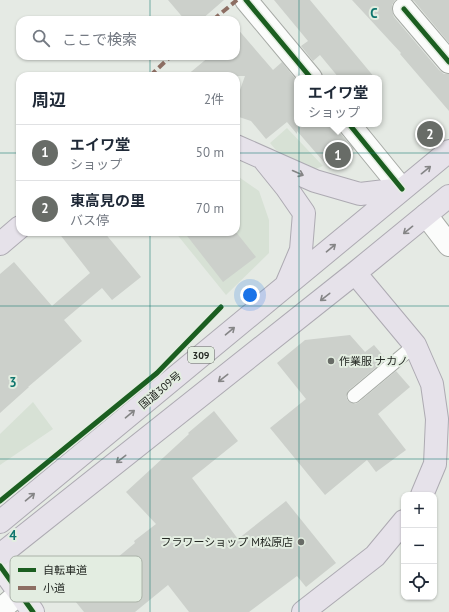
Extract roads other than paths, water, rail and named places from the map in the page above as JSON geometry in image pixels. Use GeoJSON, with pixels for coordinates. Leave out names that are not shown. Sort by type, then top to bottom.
{"type":"FeatureCollection","features":[{"type":"Feature","properties":{"kind":"highway"},"geometry":{"type":"LineString","coordinates":[[240,148],[315,181],[360,194],[402,189]]}},
{"type":"Feature","properties":{"kind":"highway","name":"国道309号"},"geometry":{"type":"LineString","coordinates":[[0,522],[449,151]]}},
{"type":"Feature","properties":{"kind":"highway"},"geometry":{"type":"LineString","coordinates":[[262,157],[286,186],[304,213],[301,250],[286,285]]}},
{"type":"Feature","properties":{"kind":"highway"},"geometry":{"type":"LineString","coordinates":[[7,550],[355,273],[449,196]]}},
{"type":"Feature","properties":{"kind":"highway"},"geometry":{"type":"LineString","coordinates":[[0,244],[16,230]]}},
{"type":"Feature","properties":{"kind":"highway"},"geometry":{"type":"LineString","coordinates":[[355,273],[415,345],[432,384],[437,419],[435,464],[423,492]]}},
{"type":"Feature","properties":{"kind":"highway"},"geometry":{"type":"LineString","coordinates":[[303,612],[375,556],[401,525]]}},
{"type":"Feature","properties":{"kind":"main road"},"geometry":{"type":"LineString","coordinates":[[0,566],[10,580]]}},
{"type":"Feature","properties":{"kind":"main road"},"geometry":{"type":"LineString","coordinates":[[26,602],[34,612]]}},
{"type":"Feature","properties":{"kind":"street"},"geometry":{"type":"LineString","coordinates":[[246,0],[308,75]]}},
{"type":"Feature","properties":{"kind":"street"},"geometry":{"type":"LineString","coordinates":[[404,9],[449,62]]}},
{"type":"Feature","properties":{"kind":"street"},"geometry":{"type":"LineString","coordinates":[[351,127],[402,189]]}},
{"type":"Feature","properties":{"kind":"street"},"geometry":{"type":"LineString","coordinates":[[426,215],[449,245]]}},
{"type":"Feature","properties":{"kind":"street"},"geometry":{"type":"LineString","coordinates":[[0,610],[10,602]]}},
{"type":"Feature","properties":{"kind":"lane"},"geometry":{"type":"LineString","coordinates":[[354,396],[415,345]]}},
{"type":"Feature","properties":{"kind":"place","name":"東高見の里"},"geometry":{"type":"Point","coordinates":[430,134]}},
{"type":"Feature","properties":{"kind":"place","name":"エイワ堂"},"geometry":{"type":"Point","coordinates":[338,155]}},
{"type":"Feature","properties":{"kind":"place","name":"作業服 ナカノ"},"geometry":{"type":"Point","coordinates":[331,361]}},
{"type":"Feature","properties":{"kind":"place","name":"フラワーショップ M松原店"},"geometry":{"type":"Point","coordinates":[301,542]}}]}
